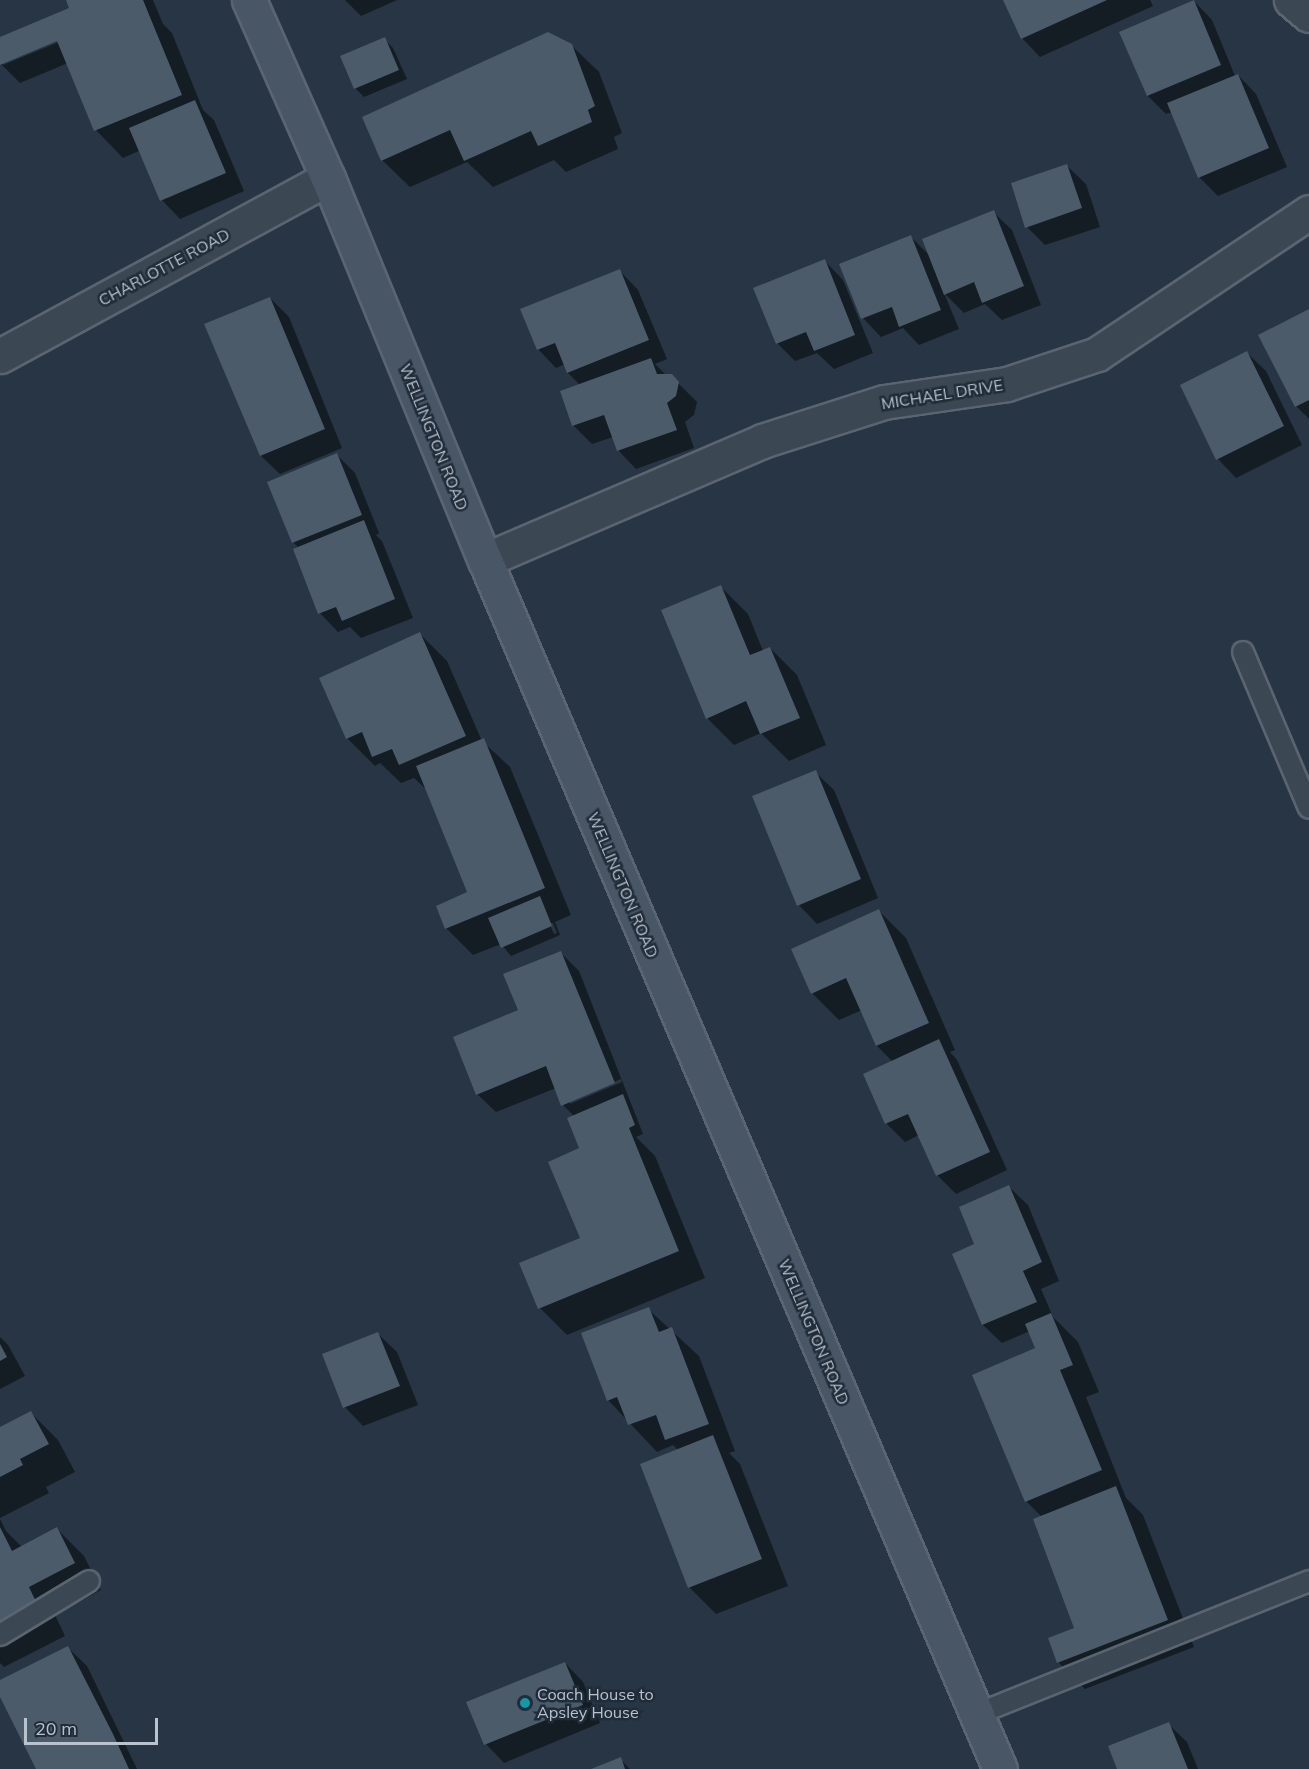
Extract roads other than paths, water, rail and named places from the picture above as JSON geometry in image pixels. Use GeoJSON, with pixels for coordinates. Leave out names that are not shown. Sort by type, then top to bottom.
{"type":"FeatureCollection","features":[{"type":"Feature","properties":{"kind":"street","name":"WELLINGTON ROAD"},"geometry":{"type":"LineString","coordinates":[[249,0],[328,178],[485,560],[1000,1769]]}},
{"type":"Feature","properties":{"kind":"street"},"geometry":{"type":"LineString","coordinates":[[1291,0],[1309,15]]}},
{"type":"Feature","properties":{"kind":"street","name":"CHARLOTTE ROAD"},"geometry":{"type":"LineString","coordinates":[[0,356],[328,178]]}},
{"type":"Feature","properties":{"kind":"street","name":"MICHAEL DRIVE"},"geometry":{"type":"LineString","coordinates":[[485,560],[762,441],[884,402],[1007,384],[1097,354],[1309,212]]}},
{"type":"Feature","properties":{"kind":"lane"},"geometry":{"type":"LineString","coordinates":[[1243,652],[1309,808]]}},
{"type":"Feature","properties":{"kind":"lane"},"geometry":{"type":"LineString","coordinates":[[0,1635],[89,1581]]}},
{"type":"Feature","properties":{"kind":"lane"},"geometry":{"type":"LineString","coordinates":[[977,1714],[1309,1581]]}},
{"type":"Feature","properties":{"kind":"place","name":"Coach House to Apsley House"},"geometry":{"type":"Point","coordinates":[525,1703]}}]}
